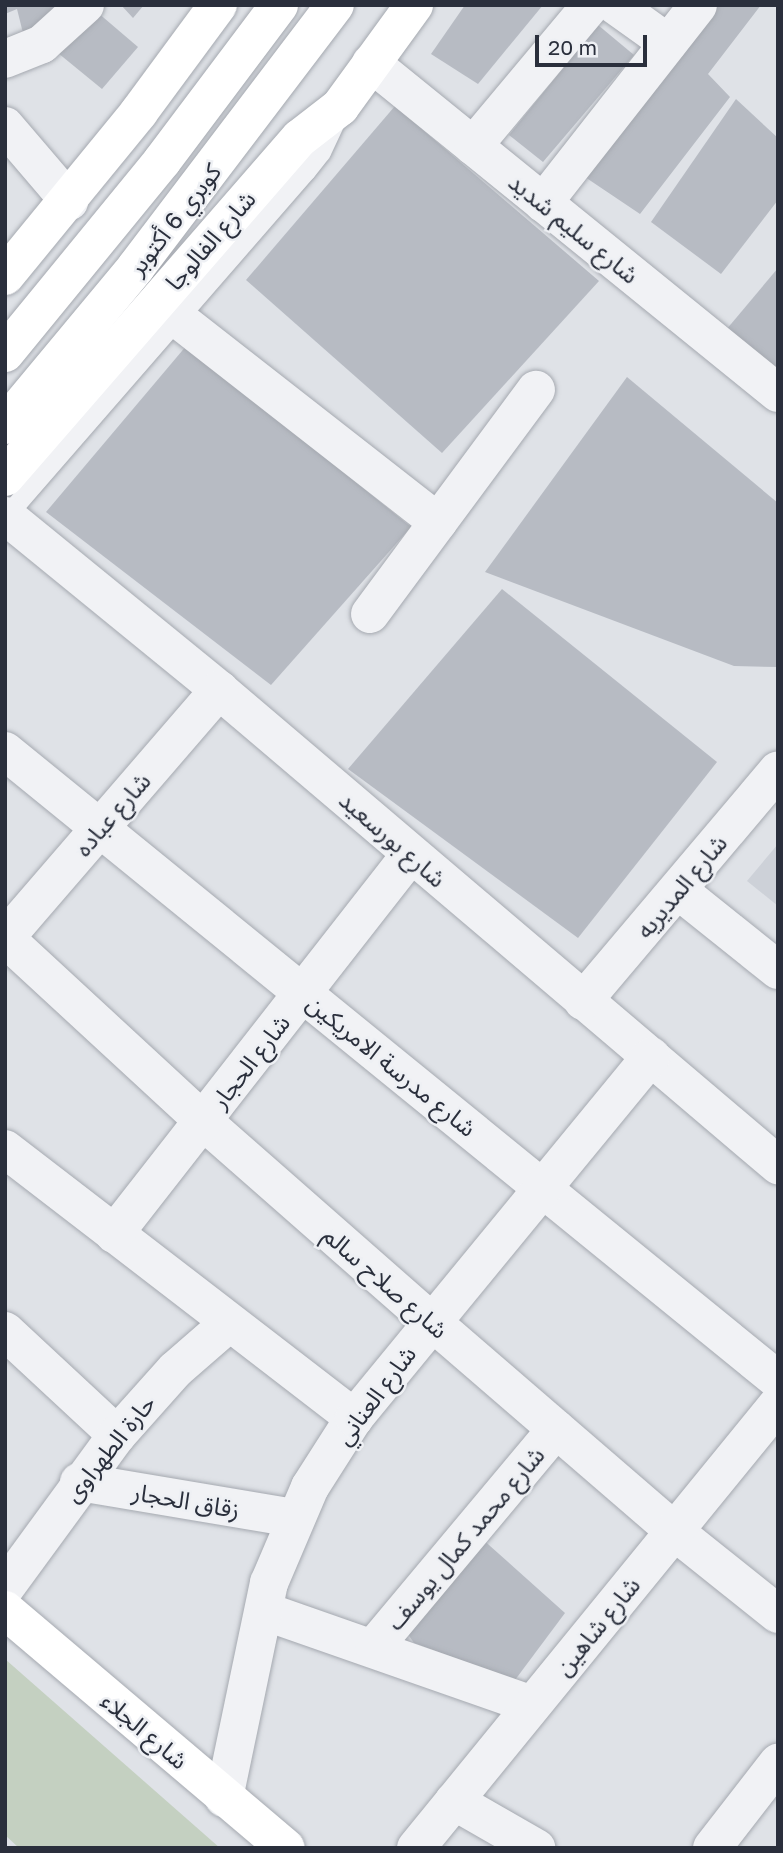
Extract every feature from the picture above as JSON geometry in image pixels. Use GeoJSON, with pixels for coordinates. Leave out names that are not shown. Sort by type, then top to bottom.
{"type":"FeatureCollection","features":[{"type":"Feature","properties":{"kind":"main road"},"geometry":{"type":"LineString","coordinates":[[5,276],[69,201],[218,5]]}},
{"type":"Feature","properties":{"kind":"main road","name":"كوبري 6 أكتوبر"},"geometry":{"type":"LineString","coordinates":[[5,353],[162,161],[279,5]]}},
{"type":"Feature","properties":{"kind":"main road","name":"كوبري 6 أكتوبر"},"geometry":{"type":"LineString","coordinates":[[5,425],[145,257],[335,5]]}},
{"type":"Feature","properties":{"kind":"main road","name":"شارع الفالوجا"},"geometry":{"type":"LineString","coordinates":[[5,477],[300,138],[340,107],[414,5]]}},
{"type":"Feature","properties":{"kind":"main road","name":"شارع الجلاء"},"geometry":{"type":"LineString","coordinates":[[10,1620],[286,1848]]}},
{"type":"Feature","properties":{"kind":"street"},"geometry":{"type":"LineString","coordinates":[[5,59],[42,44],[85,5]]}},
{"type":"Feature","properties":{"kind":"street"},"geometry":{"type":"LineString","coordinates":[[474,146],[591,5]]}},
{"type":"Feature","properties":{"kind":"street"},"geometry":{"type":"LineString","coordinates":[[615,5],[668,43]]}},
{"type":"Feature","properties":{"kind":"street"},"geometry":{"type":"LineString","coordinates":[[543,203],[698,5]]}},
{"type":"Feature","properties":{"kind":"street","name":"شارع سليم شديد"},"geometry":{"type":"LineString","coordinates":[[371,63],[778,393]]}},
{"type":"Feature","properties":{"kind":"street"},"geometry":{"type":"LineString","coordinates":[[5,126],[69,201]]}},
{"type":"Feature","properties":{"kind":"street"},"geometry":{"type":"LineString","coordinates":[[178,319],[438,522]]}},
{"type":"Feature","properties":{"kind":"street"},"geometry":{"type":"LineString","coordinates":[[370,614],[536,390]]}},
{"type":"Feature","properties":{"kind":"street","name":"شارع بورسعيد"},"geometry":{"type":"LineString","coordinates":[[6,516],[219,690],[778,1165]]}},
{"type":"Feature","properties":{"kind":"street","name":"شارع عباده"},"geometry":{"type":"LineString","coordinates":[[5,938],[219,690]]}},
{"type":"Feature","properties":{"kind":"street","name":"شارع مدرسة الامريكين"},"geometry":{"type":"LineString","coordinates":[[5,751],[778,1380]]}},
{"type":"Feature","properties":{"kind":"street","name":"شارع المديريه"},"geometry":{"type":"LineString","coordinates":[[583,1001],[778,770]]}},
{"type":"Feature","properties":{"kind":"street","name":"شارع الحجار"},"geometry":{"type":"LineString","coordinates":[[114,1234],[411,854]]}},
{"type":"Feature","properties":{"kind":"street"},"geometry":{"type":"LineString","coordinates":[[678,890],[778,970]]}},
{"type":"Feature","properties":{"kind":"street","name":"شارع صلاح سالم"},"geometry":{"type":"LineString","coordinates":[[5,938],[202,1121],[674,1531],[778,1614]]}},
{"type":"Feature","properties":{"kind":"street","name":"شارع العناني"},"geometry":{"type":"LineString","coordinates":[[225,1798],[264,1611],[293,1518],[354,1418],[651,1056]]}},
{"type":"Feature","properties":{"kind":"street"},"geometry":{"type":"LineString","coordinates":[[5,1149],[354,1418]]}},
{"type":"Feature","properties":{"kind":"street","name":"حارة الطهراوى"},"geometry":{"type":"LineString","coordinates":[[5,1588],[79,1482],[117,1435],[175,1370],[229,1323]]}},
{"type":"Feature","properties":{"kind":"street"},"geometry":{"type":"LineString","coordinates":[[5,1331],[117,1435]]}},
{"type":"Feature","properties":{"kind":"street","name":"شارع شاهين"},"geometry":{"type":"LineString","coordinates":[[416,1848],[778,1404]]}},
{"type":"Feature","properties":{"kind":"street","name":"شارع محمد كمال يوسف"},"geometry":{"type":"LineString","coordinates":[[374,1647],[556,1429]]}},
{"type":"Feature","properties":{"kind":"street","name":"زقاق الحجار"},"geometry":{"type":"LineString","coordinates":[[79,1482],[293,1518]]}},
{"type":"Feature","properties":{"kind":"street"},"geometry":{"type":"LineString","coordinates":[[264,1611],[374,1647],[532,1705]]}},
{"type":"Feature","properties":{"kind":"street"},"geometry":{"type":"LineString","coordinates":[[712,1848],[778,1763]]}},
{"type":"Feature","properties":{"kind":"street"},"geometry":{"type":"LineString","coordinates":[[454,1801],[536,1848]]}},
{"type":"Feature","properties":{"kind":"lane"},"geometry":{"type":"LineString","coordinates":[[6,516],[321,152],[340,107]]}},
{"type":"Feature","properties":{"kind":"shaded area"},"geometry":{"type":"Polygon","coordinates":[[[778,844],[778,906],[747,881],[778,844]]]}},
{"type":"Feature","properties":{"kind":"green space"},"geometry":{"type":"Polygon","coordinates":[[[5,1659],[220,1848],[19,1848],[5,1835],[5,1659]]]}},
{"type":"Feature","properties":{"kind":"building"},"geometry":{"type":"Polygon","coordinates":[[[5,5],[56,5],[25,41],[17,9],[5,14],[5,5]]]}},
{"type":"Feature","properties":{"kind":"building"},"geometry":{"type":"Polygon","coordinates":[[[121,5],[144,5],[133,18],[121,5]]]}},
{"type":"Feature","properties":{"kind":"building"},"geometry":{"type":"Polygon","coordinates":[[[465,5],[543,5],[478,84],[431,54],[465,5]]]}},
{"type":"Feature","properties":{"kind":"building"},"geometry":{"type":"Polygon","coordinates":[[[718,5],[761,5],[708,74],[730,97],[640,214],[579,173],[641,90],[718,5]]]}},
{"type":"Feature","properties":{"kind":"building"},"geometry":{"type":"Polygon","coordinates":[[[97,12],[138,47],[102,89],[58,53],[97,12]]]}},
{"type":"Feature","properties":{"kind":"building"},"geometry":{"type":"Polygon","coordinates":[[[598,25],[634,55],[543,162],[509,135],[598,25]]]}},
{"type":"Feature","properties":{"kind":"building"},"geometry":{"type":"Polygon","coordinates":[[[736,99],[778,138],[778,200],[721,274],[651,222],[736,99]]]}},
{"type":"Feature","properties":{"kind":"building"},"geometry":{"type":"Polygon","coordinates":[[[395,106],[599,281],[442,453],[246,280],[395,106]]]}},
{"type":"Feature","properties":{"kind":"building"},"geometry":{"type":"Polygon","coordinates":[[[778,268],[778,375],[726,330],[778,268]]]}},
{"type":"Feature","properties":{"kind":"building"},"geometry":{"type":"Polygon","coordinates":[[[187,345],[411,527],[271,685],[46,512],[187,345]]]}},
{"type":"Feature","properties":{"kind":"building"},"geometry":{"type":"Polygon","coordinates":[[[627,377],[778,503],[778,667],[734,666],[485,572],[627,377]]]}},
{"type":"Feature","properties":{"kind":"building"},"geometry":{"type":"Polygon","coordinates":[[[502,589],[717,762],[578,938],[348,769],[502,589]]]}},
{"type":"Feature","properties":{"kind":"building"},"geometry":{"type":"Polygon","coordinates":[[[480,1537],[565,1613],[515,1680],[414,1643],[403,1627],[480,1537]]]}}]}
